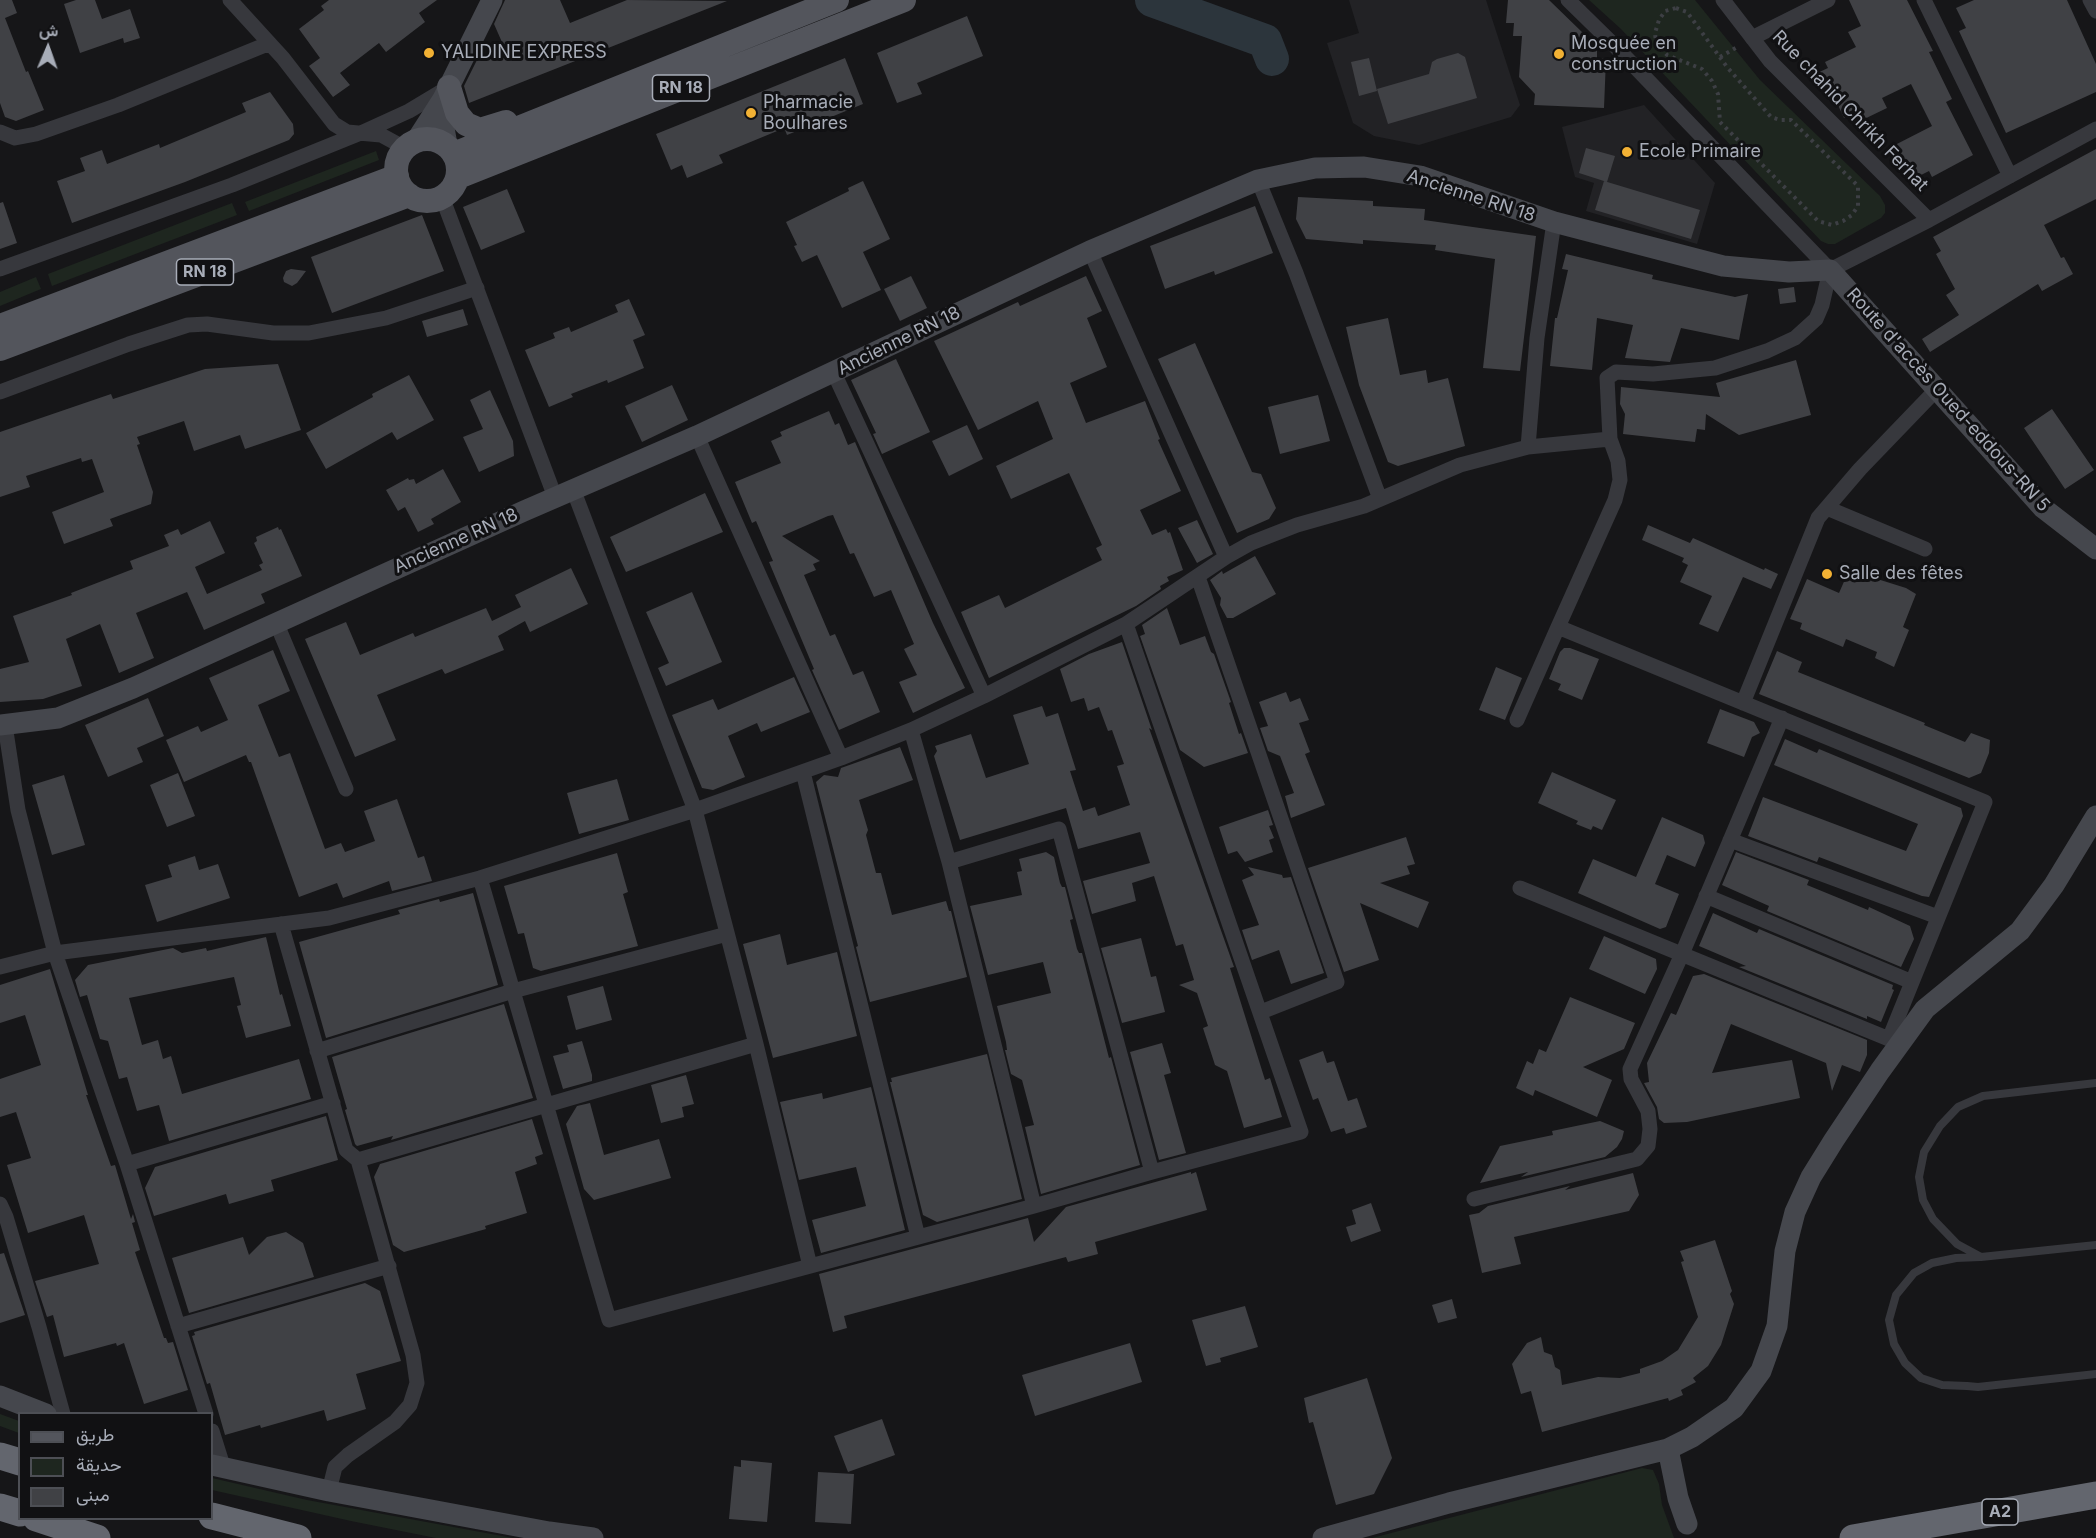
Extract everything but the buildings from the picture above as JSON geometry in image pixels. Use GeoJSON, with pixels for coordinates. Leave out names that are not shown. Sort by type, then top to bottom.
{"type":"FeatureCollection","features":[{"type":"Feature","properties":{"kind":"highway"},"geometry":{"type":"LineString","coordinates":[[0,1456],[18,1461]]}},
{"type":"Feature","properties":{"kind":"highway","name":"A2"},"geometry":{"type":"LineString","coordinates":[[1853,1538],[2096,1495]]}},
{"type":"Feature","properties":{"kind":"highway"},"geometry":{"type":"LineString","coordinates":[[0,1507],[18,1512]]}},
{"type":"Feature","properties":{"kind":"highway"},"geometry":{"type":"LineString","coordinates":[[213,1516],[298,1538]]}},
{"type":"Feature","properties":{"kind":"highway"},"geometry":{"type":"LineString","coordinates":[[42,1520],[97,1538]]}},
{"type":"Feature","properties":{"kind":"main road"},"geometry":{"type":"LineString","coordinates":[[446,93],[443,122],[453,159],[452,188],[442,197],[425,201],[403,186],[397,161],[446,93],[492,0]]}},
{"type":"Feature","properties":{"kind":"main road","name":"RN 18"},"geometry":{"type":"LineString","coordinates":[[453,159],[837,0]]}},
{"type":"Feature","properties":{"kind":"main road","name":"RN 18"},"geometry":{"type":"LineString","coordinates":[[453,159],[904,0]]}},
{"type":"Feature","properties":{"kind":"main road"},"geometry":{"type":"LineString","coordinates":[[446,93],[460,119],[480,130],[493,128],[548,107],[589,102]]}},
{"type":"Feature","properties":{"kind":"main road"},"geometry":{"type":"LineString","coordinates":[[410,144],[429,139],[453,159]]}},
{"type":"Feature","properties":{"kind":"main road","name":"Ancienne RN 18"},"geometry":{"type":"LineString","coordinates":[[2,725],[58,718],[133,688],[564,493],[697,436],[1090,251],[1258,180],[1315,168],[1364,167],[1420,176],[1554,222],[1723,266],[1789,272],[1830,270]]}},
{"type":"Feature","properties":{"kind":"main road","name":"RN 18"},"geometry":{"type":"LineString","coordinates":[[0,326],[403,186]]}},
{"type":"Feature","properties":{"kind":"main road","name":"RN 18"},"geometry":{"type":"LineString","coordinates":[[0,349],[403,186]]}},
{"type":"Feature","properties":{"kind":"main road","name":"Route d'accès Oued-eddous-RN 5"},"geometry":{"type":"LineString","coordinates":[[1830,270],[2043,508],[2096,549]]}},
{"type":"Feature","properties":{"kind":"main road"},"geometry":{"type":"LineString","coordinates":[[1323,1538],[1449,1503],[1668,1449],[1692,1437],[1734,1408],[1761,1371],[1777,1326],[1785,1251],[1795,1212],[1811,1177],[1894,1041],[1925,1010],[2020,931],[2054,885],[2096,816]]}},
{"type":"Feature","properties":{"kind":"main road"},"geometry":{"type":"LineString","coordinates":[[0,1396],[43,1412]]}},
{"type":"Feature","properties":{"kind":"main road"},"geometry":{"type":"LineString","coordinates":[[1668,1449],[1686,1524]]}},
{"type":"Feature","properties":{"kind":"main road"},"geometry":{"type":"LineString","coordinates":[[218,1467],[329,1491],[549,1532],[593,1538]]}},
{"type":"Feature","properties":{"kind":"street"},"geometry":{"type":"LineString","coordinates":[[230,0],[272,46],[334,124],[347,132],[381,135],[410,144]]}},
{"type":"Feature","properties":{"kind":"street"},"geometry":{"type":"LineString","coordinates":[[1568,0],[1830,270]]}},
{"type":"Feature","properties":{"kind":"street","name":"Rue chahid Chrikh Ferhat"},"geometry":{"type":"LineString","coordinates":[[1723,0],[1770,61],[1929,220]]}},
{"type":"Feature","properties":{"kind":"street"},"geometry":{"type":"LineString","coordinates":[[1752,39],[1828,0]]}},
{"type":"Feature","properties":{"kind":"street"},"geometry":{"type":"LineString","coordinates":[[1924,0],[2010,176]]}},
{"type":"Feature","properties":{"kind":"street"},"geometry":{"type":"LineString","coordinates":[[2090,0],[2096,11]]}},
{"type":"Feature","properties":{"kind":"street"},"geometry":{"type":"LineString","coordinates":[[0,132],[15,138],[36,134],[118,105],[264,45],[272,46]]}},
{"type":"Feature","properties":{"kind":"street"},"geometry":{"type":"LineString","coordinates":[[0,269],[232,185],[363,132],[446,93]]}},
{"type":"Feature","properties":{"kind":"street"},"geometry":{"type":"LineString","coordinates":[[1830,270],[1929,220],[2096,129]]}},
{"type":"Feature","properties":{"kind":"street"},"geometry":{"type":"LineString","coordinates":[[1258,180],[1296,273],[1380,499]]}},
{"type":"Feature","properties":{"kind":"street"},"geometry":{"type":"LineString","coordinates":[[442,197],[477,288],[695,810],[756,1044],[810,1266]]}},
{"type":"Feature","properties":{"kind":"street"},"geometry":{"type":"LineString","coordinates":[[1528,447],[1537,338],[1554,222]]}},
{"type":"Feature","properties":{"kind":"street"},"geometry":{"type":"LineString","coordinates":[[1090,251],[1226,557]]}},
{"type":"Feature","properties":{"kind":"street"},"geometry":{"type":"LineString","coordinates":[[1517,720],[1615,500],[1620,480],[1618,461],[1610,439],[1607,378],[1616,372],[1653,374],[1715,368],[1749,358],[1788,342],[1803,333],[1816,319],[1822,305],[1830,270]]}},
{"type":"Feature","properties":{"kind":"street"},"geometry":{"type":"LineString","coordinates":[[0,392],[129,344],[188,325],[207,324],[273,333],[309,333],[386,318],[477,288]]}},
{"type":"Feature","properties":{"kind":"street"},"geometry":{"type":"LineString","coordinates":[[834,373],[984,696]]}},
{"type":"Feature","properties":{"kind":"street"},"geometry":{"type":"LineString","coordinates":[[1743,703],[1818,518],[1860,469],[1937,389]]}},
{"type":"Feature","properties":{"kind":"street"},"geometry":{"type":"LineString","coordinates":[[697,436],[841,758]]}},
{"type":"Feature","properties":{"kind":"street"},"geometry":{"type":"LineString","coordinates":[[0,967],[56,953],[329,918],[480,878],[695,810],[841,758],[911,730],[984,696],[1126,624],[1226,557],[1251,543],[1298,525],[1364,506],[1460,465],[1528,447],[1610,439]]}},
{"type":"Feature","properties":{"kind":"street"},"geometry":{"type":"LineString","coordinates":[[1827,508],[1925,549]]}},
{"type":"Feature","properties":{"kind":"street"},"geometry":{"type":"LineString","coordinates":[[1198,577],[1337,982],[1261,1012]]}},
{"type":"Feature","properties":{"kind":"street"},"geometry":{"type":"LineString","coordinates":[[276,622],[346,789]]}},
{"type":"Feature","properties":{"kind":"street"},"geometry":{"type":"LineString","coordinates":[[480,878],[609,1320],[1301,1132],[1126,624]]}},
{"type":"Feature","properties":{"kind":"street"},"geometry":{"type":"LineString","coordinates":[[1520,888],[1894,1041],[1912,981],[1985,802],[1558,627]]}},
{"type":"Feature","properties":{"kind":"street"},"geometry":{"type":"LineString","coordinates":[[1474,1199],[1637,1159],[1648,1146],[1650,1129],[1648,1111],[1631,1079],[1630,1069],[1682,954],[1782,718]]}},
{"type":"Feature","properties":{"kind":"street"},"geometry":{"type":"LineString","coordinates":[[2,725],[18,810],[56,953],[127,1164],[206,1412]]}},
{"type":"Feature","properties":{"kind":"street"},"geometry":{"type":"LineString","coordinates":[[911,730],[949,862],[1035,1206]]}},
{"type":"Feature","properties":{"kind":"street"},"geometry":{"type":"LineString","coordinates":[[803,772],[918,1237]]}},
{"type":"Feature","properties":{"kind":"street"},"geometry":{"type":"LineString","coordinates":[[949,862],[1059,828],[1152,1172]]}},
{"type":"Feature","properties":{"kind":"street"},"geometry":{"type":"LineString","coordinates":[[1730,840],[1938,917]]}},
{"type":"Feature","properties":{"kind":"street"},"geometry":{"type":"LineString","coordinates":[[1706,896],[1912,981]]}},
{"type":"Feature","properties":{"kind":"street"},"geometry":{"type":"LineString","coordinates":[[281,924],[346,1150],[358,1160],[413,1355],[417,1383],[410,1405],[395,1422],[348,1455],[335,1467],[329,1491]]}},
{"type":"Feature","properties":{"kind":"street"},"geometry":{"type":"LineString","coordinates":[[317,1051],[513,991],[727,934]]}},
{"type":"Feature","properties":{"kind":"street"},"geometry":{"type":"LineString","coordinates":[[358,1160],[756,1044]]}},
{"type":"Feature","properties":{"kind":"street"},"geometry":{"type":"LineString","coordinates":[[127,1164],[333,1103]]}},
{"type":"Feature","properties":{"kind":"street"},"geometry":{"type":"LineString","coordinates":[[0,1204],[6,1217],[63,1412]]}},
{"type":"Feature","properties":{"kind":"street"},"geometry":{"type":"LineString","coordinates":[[178,1326],[389,1266]]}},
{"type":"Feature","properties":{"kind":"street"},"geometry":{"type":"LineString","coordinates":[[213,1437],[218,1467]]}},
{"type":"Feature","properties":{"kind":"lane"},"geometry":{"type":"LineString","coordinates":[[1981,1257],[1957,1244],[1932,1219],[1923,1200],[1919,1177],[1924,1152],[1940,1126],[1958,1107],[1983,1096],[2096,1083]]}},
{"type":"Feature","properties":{"kind":"lane"},"geometry":{"type":"LineString","coordinates":[[2096,1245],[1956,1258],[1932,1263],[1914,1273],[1896,1295],[1889,1320],[1894,1344],[1905,1363],[1921,1378],[1942,1385],[1978,1387],[2096,1374]]}},
{"type":"Feature","properties":{"kind":"path"},"geometry":{"type":"LineString","coordinates":[[1676,8],[1687,12],[1727,67],[1771,117],[1791,120],[1858,186],[1858,206],[1852,215],[1832,225],[1818,220],[1720,122],[1718,94],[1712,81],[1702,69],[1666,55],[1656,43],[1655,33],[1665,11],[1676,8]]}},
{"type":"Feature","properties":{"kind":"shaded area"},"geometry":{"type":"Polygon","coordinates":[[[1349,0],[1486,0],[1520,105],[1511,117],[1419,145],[1374,136],[1353,123],[1327,43],[1359,33],[1349,0]]]}},
{"type":"Feature","properties":{"kind":"shaded area","name":"Ecole Primaire"},"geometry":{"type":"Polygon","coordinates":[[[1644,105],[1715,183],[1697,244],[1586,211],[1594,183],[1575,177],[1562,127],[1644,105]]]}},
{"type":"Feature","properties":{"kind":"green space"},"geometry":{"type":"Polygon","coordinates":[[[1589,0],[1695,0],[1760,80],[1880,196],[1885,205],[1885,213],[1881,218],[1835,244],[1821,241],[1621,29],[1589,0]]]}},
{"type":"Feature","properties":{"kind":"green space"},"geometry":{"type":"Polygon","coordinates":[[[376,151],[379,160],[249,211],[245,202],[376,151]]]}},
{"type":"Feature","properties":{"kind":"green space"},"geometry":{"type":"Polygon","coordinates":[[[232,203],[237,215],[52,286],[48,274],[232,203]]]}},
{"type":"Feature","properties":{"kind":"green space"},"geometry":{"type":"Polygon","coordinates":[[[36,277],[41,289],[0,306],[0,292],[36,277]]]}},
{"type":"Feature","properties":{"kind":"green space"},"geometry":{"type":"Polygon","coordinates":[[[0,1414],[18,1421],[18,1433],[0,1426],[0,1414]]]}},
{"type":"Feature","properties":{"kind":"green space"},"geometry":{"type":"Polygon","coordinates":[[[1642,1468],[1653,1470],[1674,1538],[1372,1538],[1642,1468]]]}},
{"type":"Feature","properties":{"kind":"green space"},"geometry":{"type":"Polygon","coordinates":[[[213,1478],[307,1500],[513,1538],[436,1538],[213,1490],[213,1478]]]}},
{"type":"Feature","properties":{"kind":"waterway"},"geometry":{"type":"LineString","coordinates":[[1152,0],[1265,41],[1272,59]]}},
{"type":"Feature","properties":{"kind":"place","name":"YALIDINE EXPRESS"},"geometry":{"type":"Point","coordinates":[429,53]}},
{"type":"Feature","properties":{"kind":"place","name":"Mosquée en construction"},"geometry":{"type":"Point","coordinates":[1559,54]}},
{"type":"Feature","properties":{"kind":"place","name":"Pharmacie Boulhares"},"geometry":{"type":"Point","coordinates":[751,113]}},
{"type":"Feature","properties":{"kind":"place","name":"Ecole Primaire"},"geometry":{"type":"Point","coordinates":[1627,152]}},
{"type":"Feature","properties":{"kind":"place","name":"Salle des fêtes"},"geometry":{"type":"Point","coordinates":[1827,574]}}]}
